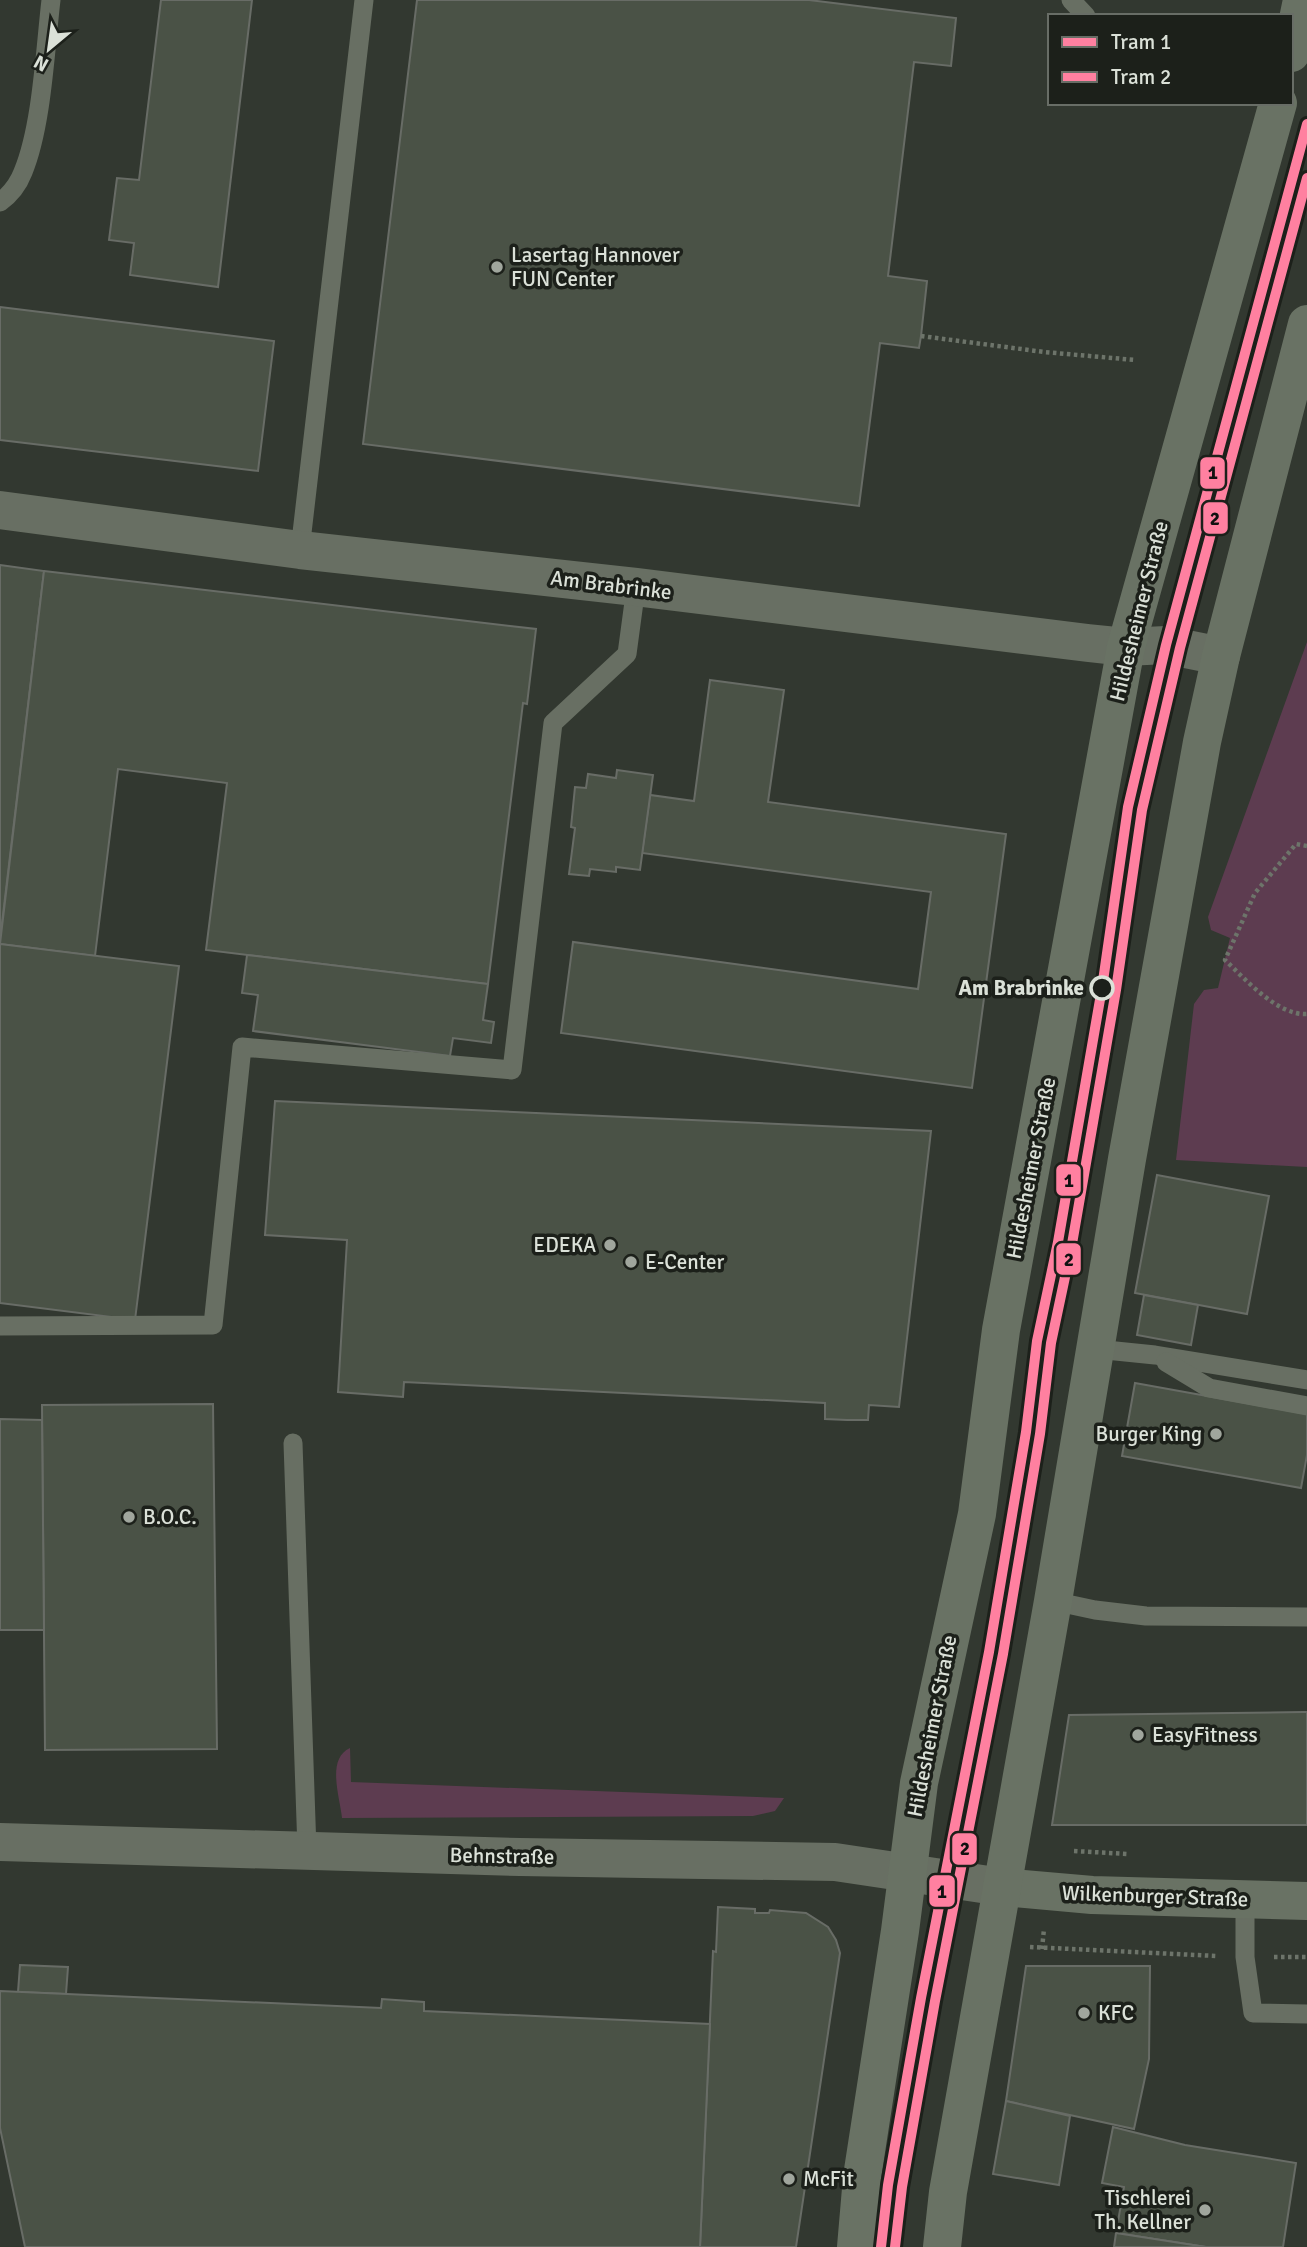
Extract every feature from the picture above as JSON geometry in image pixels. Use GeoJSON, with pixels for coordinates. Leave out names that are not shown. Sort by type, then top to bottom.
{"type":"FeatureCollection","features":[{"type":"Feature","properties":{"kind":"main road"},"geometry":{"type":"LineString","coordinates":[[1293,43],[1302,0]]}},
{"type":"Feature","properties":{"kind":"main road","name":"Hildesheimer Straße"},"geometry":{"type":"LineString","coordinates":[[856,2247],[862,2177],[900,1931],[919,1783],[977,1514],[1001,1330],[1126,647],[1277,105]]}},
{"type":"Feature","properties":{"kind":"main road"},"geometry":{"type":"LineString","coordinates":[[942,2247],[948,2192],[1053,1601],[1079,1347],[1127,1159],[1202,742],[1221,656],[1307,324]]}},
{"type":"Feature","properties":{"kind":"main road","name":"Wilkenburger Straße"},"geometry":{"type":"LineString","coordinates":[[1002,1887],[1092,1895],[1307,1900]]}},
{"type":"Feature","properties":{"kind":"street","name":"Am Brabrinke"},"geometry":{"type":"LineString","coordinates":[[0,510],[300,550],[636,587],[1126,647],[1166,645],[1221,656]]}},
{"type":"Feature","properties":{"kind":"street","name":"Behnstraße"},"geometry":{"type":"LineString","coordinates":[[0,1842],[835,1862],[1002,1887]]}},
{"type":"Feature","properties":{"kind":"lane"},"geometry":{"type":"LineString","coordinates":[[0,202],[11,194],[23,173],[36,123],[51,0]]}},
{"type":"Feature","properties":{"kind":"lane"},"geometry":{"type":"LineString","coordinates":[[300,550],[364,0]]}},
{"type":"Feature","properties":{"kind":"lane"},"geometry":{"type":"LineString","coordinates":[[1070,0],[1084,14]]}},
{"type":"Feature","properties":{"kind":"lane"},"geometry":{"type":"LineString","coordinates":[[0,1326],[213,1325],[242,1047],[512,1070],[553,723],[627,654],[636,587]]}},
{"type":"Feature","properties":{"kind":"lane"},"geometry":{"type":"LineString","coordinates":[[1079,1347],[1155,1355],[1307,1380]]}},
{"type":"Feature","properties":{"kind":"lane"},"geometry":{"type":"LineString","coordinates":[[1155,1355],[1209,1388],[1307,1406]]}},
{"type":"Feature","properties":{"kind":"lane"},"geometry":{"type":"LineString","coordinates":[[293,1443],[307,1850]]}},
{"type":"Feature","properties":{"kind":"lane"},"geometry":{"type":"LineString","coordinates":[[1053,1601],[1095,1610],[1146,1616],[1307,1617]]}},
{"type":"Feature","properties":{"kind":"lane"},"geometry":{"type":"LineString","coordinates":[[1245,1899],[1245,1957],[1253,2013],[1307,2014]]}},
{"type":"Feature","properties":{"kind":"path"},"geometry":{"type":"LineString","coordinates":[[920,336],[1044,352],[1135,360]]}},
{"type":"Feature","properties":{"kind":"path"},"geometry":{"type":"LineString","coordinates":[[1112,725],[1202,742]]}},
{"type":"Feature","properties":{"kind":"path"},"geometry":{"type":"LineString","coordinates":[[1307,846],[1296,844],[1255,893],[1225,960],[1262,994],[1296,1014],[1307,1014]]}},
{"type":"Feature","properties":{"kind":"path"},"geometry":{"type":"LineString","coordinates":[[1029,1339],[1079,1347]]}},
{"type":"Feature","properties":{"kind":"path"},"geometry":{"type":"LineString","coordinates":[[919,1783],[1017,1802]]}},
{"type":"Feature","properties":{"kind":"path"},"geometry":{"type":"LineString","coordinates":[[900,1931],[1042,1949],[1307,1957]]}},
{"type":"Feature","properties":{"kind":"shaded area"},"geometry":{"type":"Polygon","coordinates":[[[1307,642],[1307,1167],[1176,1160],[1194,1004],[1204,990],[1218,988],[1230,938],[1211,930],[1208,917],[1307,642]]]}},
{"type":"Feature","properties":{"kind":"shaded area"},"geometry":{"type":"Polygon","coordinates":[[[350,1748],[351,1782],[784,1798],[775,1811],[753,1816],[342,1818],[336,1769],[343,1753],[350,1748]]]}},
{"type":"Feature","properties":{"kind":"building"},"geometry":{"type":"Polygon","coordinates":[[[161,0],[252,0],[218,287],[130,275],[134,243],[109,240],[117,178],[139,180],[161,0]]]}},
{"type":"Feature","properties":{"kind":"building"},"geometry":{"type":"Polygon","coordinates":[[[417,0],[809,0],[956,18],[951,66],[914,62],[888,276],[927,281],[921,336],[919,348],[880,343],[859,506],[363,444],[417,0]]]}},
{"type":"Feature","properties":{"kind":"building"},"geometry":{"type":"Polygon","coordinates":[[[0,307],[274,341],[258,471],[0,440],[0,307]]]}},
{"type":"Feature","properties":{"kind":"building"},"geometry":{"type":"Polygon","coordinates":[[[0,565],[44,571],[0,940],[0,565]]]}},
{"type":"Feature","properties":{"kind":"building"},"geometry":{"type":"Polygon","coordinates":[[[44,571],[536,629],[527,704],[523,703],[488,984],[206,950],[227,783],[118,769],[95,956],[0,944],[44,571]]]}},
{"type":"Feature","properties":{"kind":"building"},"geometry":{"type":"Polygon","coordinates":[[[710,680],[784,690],[768,802],[1006,834],[972,1088],[561,1033],[573,942],[918,989],[931,892],[642,853],[650,795],[694,801],[710,680]]]}},
{"type":"Feature","properties":{"kind":"building"},"geometry":{"type":"Polygon","coordinates":[[[617,770],[653,775],[640,870],[616,867],[616,872],[590,869],[589,876],[569,874],[575,828],[571,827],[575,787],[586,788],[588,774],[616,778],[617,770]]]}},
{"type":"Feature","properties":{"kind":"building"},"geometry":{"type":"Polygon","coordinates":[[[0,944],[179,966],[135,1320],[0,1303],[0,944]]]}},
{"type":"Feature","properties":{"kind":"building"},"geometry":{"type":"Polygon","coordinates":[[[247,955],[488,984],[483,1020],[494,1022],[491,1043],[453,1038],[450,1056],[253,1031],[258,995],[242,993],[247,955]]]}},
{"type":"Feature","properties":{"kind":"building","name":"E-Center"},"geometry":{"type":"Polygon","coordinates":[[[275,1101],[931,1131],[899,1407],[869,1405],[868,1420],[847,1420],[825,1419],[825,1403],[404,1382],[403,1397],[338,1392],[347,1240],[265,1235],[275,1101]]]}},
{"type":"Feature","properties":{"kind":"building"},"geometry":{"type":"Polygon","coordinates":[[[1157,1175],[1269,1196],[1247,1314],[1135,1293],[1157,1175]]]}},
{"type":"Feature","properties":{"kind":"building"},"geometry":{"type":"Polygon","coordinates":[[[1144,1295],[1198,1305],[1191,1345],[1137,1335],[1144,1295]]]}},
{"type":"Feature","properties":{"kind":"building","name":"Burger King"},"geometry":{"type":"Polygon","coordinates":[[[1135,1383],[1307,1414],[1307,1455],[1301,1488],[1122,1456],[1135,1383]]]}},
{"type":"Feature","properties":{"kind":"building","name":"B.O.C."},"geometry":{"type":"Polygon","coordinates":[[[213,1404],[217,1749],[45,1750],[42,1405],[213,1404]]]}},
{"type":"Feature","properties":{"kind":"building"},"geometry":{"type":"Polygon","coordinates":[[[0,1419],[42,1420],[44,1630],[0,1630],[0,1419]]]}},
{"type":"Feature","properties":{"kind":"building"},"geometry":{"type":"Polygon","coordinates":[[[1307,1712],[1307,1825],[1052,1825],[1069,1715],[1307,1712]]]}},
{"type":"Feature","properties":{"kind":"building"},"geometry":{"type":"Polygon","coordinates":[[[718,1907],[755,1909],[755,1913],[769,1913],[770,1910],[806,1913],[828,1927],[840,1953],[796,2247],[700,2247],[713,1951],[716,1952],[718,1907]]]}},
{"type":"Feature","properties":{"kind":"building"},"geometry":{"type":"Polygon","coordinates":[[[20,1965],[68,1967],[66,1994],[18,1992],[20,1965]]]}},
{"type":"Feature","properties":{"kind":"building","name":"KFC"},"geometry":{"type":"Polygon","coordinates":[[[1026,1966],[1150,1966],[1149,2059],[1134,2129],[1006,2101],[1026,1966]]]}},
{"type":"Feature","properties":{"kind":"building"},"geometry":{"type":"Polygon","coordinates":[[[0,1991],[381,2008],[382,1999],[424,2002],[424,2011],[710,2024],[700,2247],[25,2247],[0,2128],[0,1991]]]}},
{"type":"Feature","properties":{"kind":"building"},"geometry":{"type":"Polygon","coordinates":[[[1006,2101],[1070,2116],[1059,2185],[993,2174],[1006,2101]]]}},
{"type":"Feature","properties":{"kind":"building","name":"Tischlerei Th. Kellner"},"geometry":{"type":"Polygon","coordinates":[[[1113,2127],[1185,2145],[1296,2163],[1283,2247],[1206,2247],[1116,2233],[1124,2187],[1102,2183],[1113,2127]]]}},
{"type":"Feature","properties":{"kind":"building"},"geometry":{"type":"Polygon","coordinates":[[[1116,2233],[1206,2247],[1114,2247],[1116,2233]]]}},
{"type":"Feature","properties":{"kind":"tram line","name":"1"},"geometry":{"type":"LineString","coordinates":[[881,2247],[888,2185],[921,1998],[989,1652],[1026,1432],[1037,1341],[1058,1242],[1102,988],[1128,807],[1166,645],[1307,124]]}},
{"type":"Feature","properties":{"kind":"tram line","name":"2"},"geometry":{"type":"LineString","coordinates":[[895,2247],[902,2187],[935,2001],[1003,1654],[1040,1434],[1051,1343],[1072,1244],[1116,990],[1142,810],[1180,648],[1307,178]]}},
{"type":"Feature","properties":{"kind":"place","name":"Lasertag Hannover FUN Center"},"geometry":{"type":"Point","coordinates":[497,267]}},
{"type":"Feature","properties":{"kind":"place","name":"Am Brabrinke"},"geometry":{"type":"Point","coordinates":[1102,988]}},
{"type":"Feature","properties":{"kind":"place","name":"EDEKA"},"geometry":{"type":"Point","coordinates":[610,1245]}},
{"type":"Feature","properties":{"kind":"place","name":"E-Center"},"geometry":{"type":"Point","coordinates":[631,1262]}},
{"type":"Feature","properties":{"kind":"place","name":"Burger King"},"geometry":{"type":"Point","coordinates":[1216,1434]}},
{"type":"Feature","properties":{"kind":"place","name":"B.O.C."},"geometry":{"type":"Point","coordinates":[129,1517]}},
{"type":"Feature","properties":{"kind":"place","name":"EasyFitness"},"geometry":{"type":"Point","coordinates":[1138,1735]}},
{"type":"Feature","properties":{"kind":"place","name":"KFC"},"geometry":{"type":"Point","coordinates":[1084,2013]}},
{"type":"Feature","properties":{"kind":"place","name":"McFit"},"geometry":{"type":"Point","coordinates":[789,2179]}},
{"type":"Feature","properties":{"kind":"place","name":"Tischlerei Th. Kellner"},"geometry":{"type":"Point","coordinates":[1205,2210]}}]}
